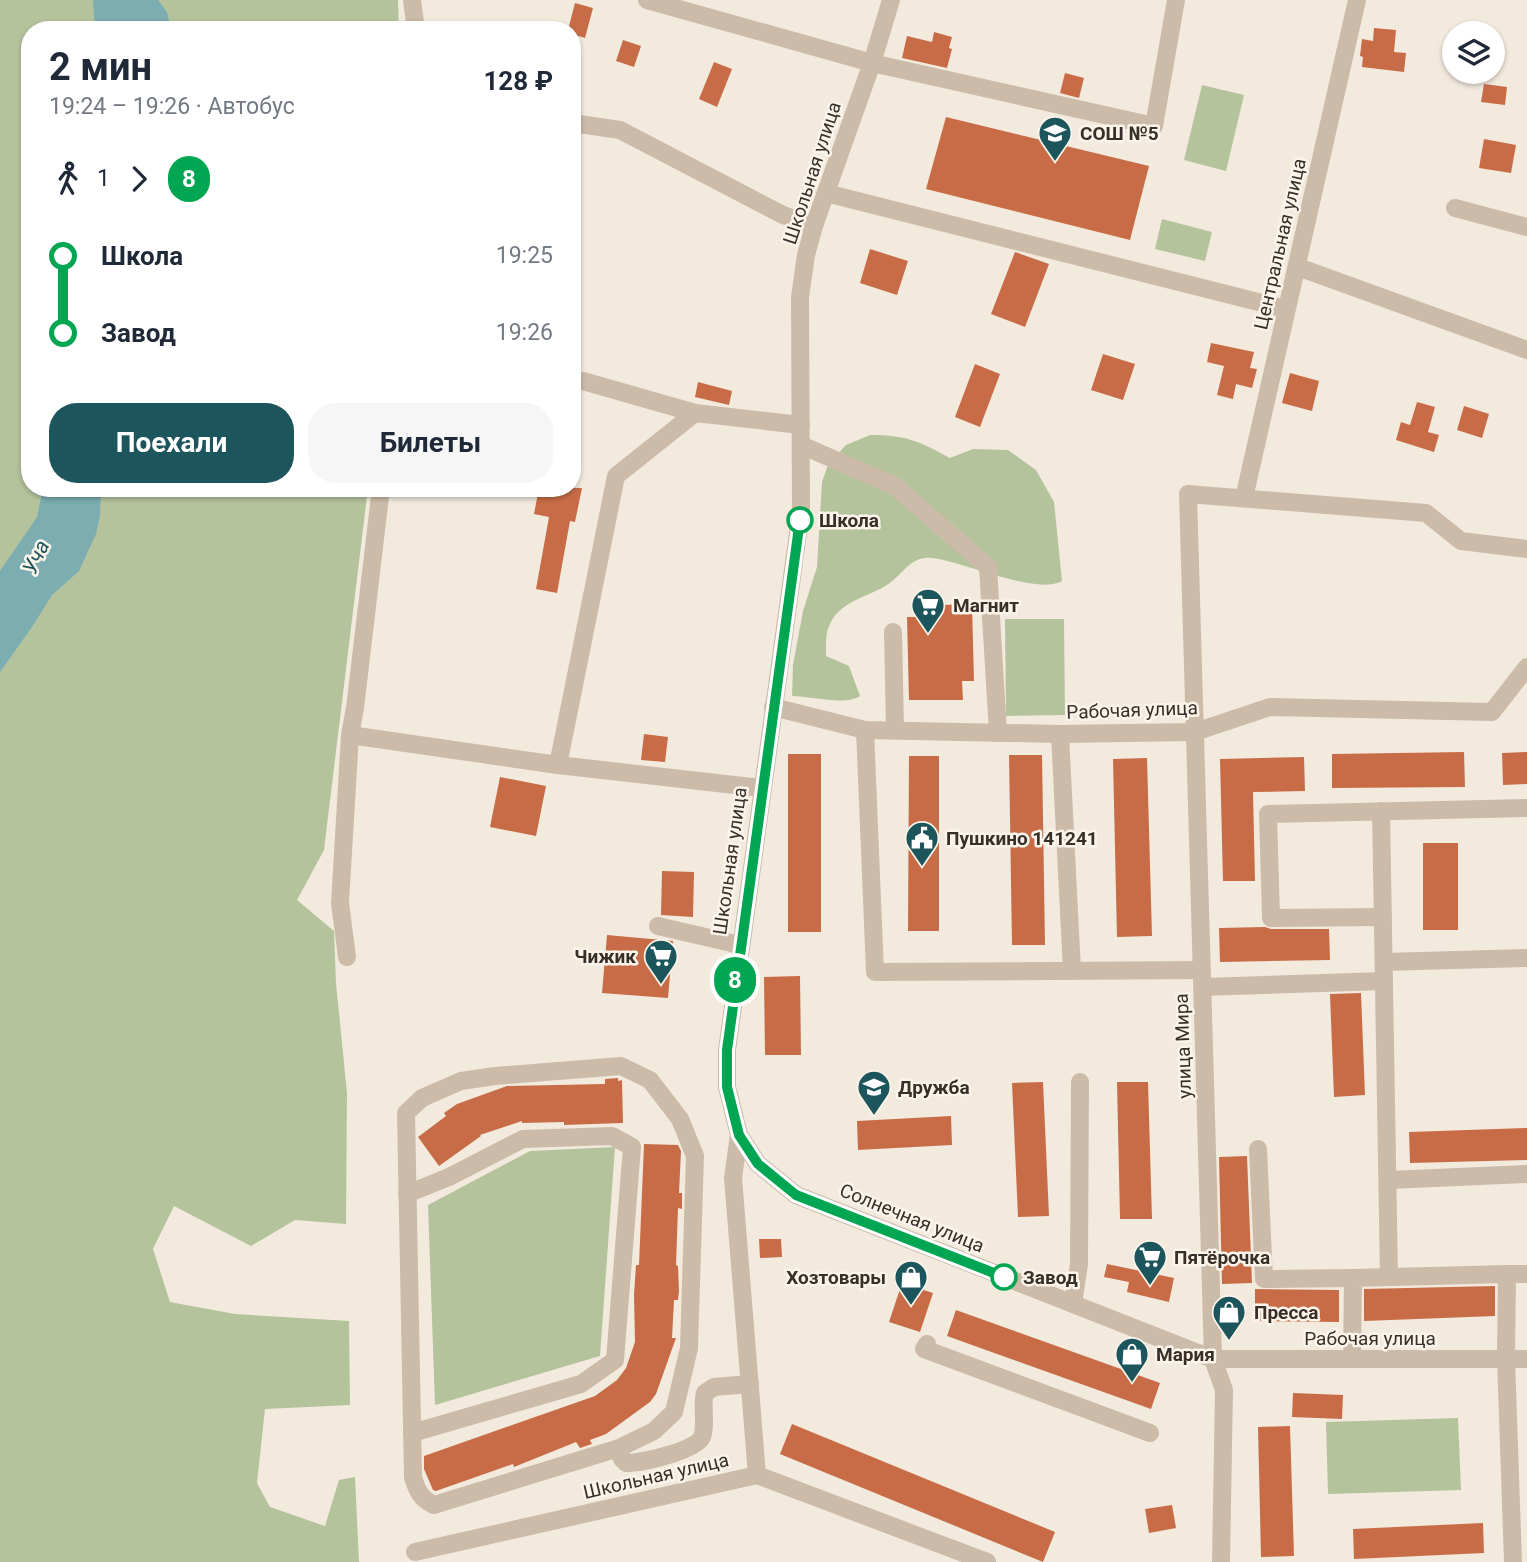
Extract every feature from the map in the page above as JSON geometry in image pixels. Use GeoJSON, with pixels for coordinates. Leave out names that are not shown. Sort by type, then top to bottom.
{"type":"FeatureCollection","features":[{"type":"Feature","properties":{"kind":"street"},"geometry":{"type":"LineString","coordinates":[[412,0],[415,21]]}},
{"type":"Feature","properties":{"kind":"street"},"geometry":{"type":"LineString","coordinates":[[647,0],[872,63],[1154,126],[1176,0]]}},
{"type":"Feature","properties":{"kind":"street","name":"Школьная улица"},"geometry":{"type":"LineString","coordinates":[[415,1552],[757,1475],[733,1178],[739,1135],[727,1087],[727,1050],[801,510],[800,297],[806,256],[891,0]]}},
{"type":"Feature","properties":{"kind":"street","name":"Центральная улица"},"geometry":{"type":"LineString","coordinates":[[1244,498],[1357,0]]}},
{"type":"Feature","properties":{"kind":"street"},"geometry":{"type":"LineString","coordinates":[[581,124],[620,130],[783,215],[814,226]]}},
{"type":"Feature","properties":{"kind":"street"},"geometry":{"type":"LineString","coordinates":[[825,193],[1286,309]]}},
{"type":"Feature","properties":{"kind":"street"},"geometry":{"type":"LineString","coordinates":[[1455,208],[1527,227]]}},
{"type":"Feature","properties":{"kind":"street"},"geometry":{"type":"LineString","coordinates":[[1298,267],[1527,351]]}},
{"type":"Feature","properties":{"kind":"street"},"geometry":{"type":"LineString","coordinates":[[583,381],[695,412],[801,425]]}},
{"type":"Feature","properties":{"kind":"street"},"geometry":{"type":"LineString","coordinates":[[558,765],[616,476],[695,412]]}},
{"type":"Feature","properties":{"kind":"street"},"geometry":{"type":"LineString","coordinates":[[801,445],[895,486],[988,567],[998,733]]}},
{"type":"Feature","properties":{"kind":"street","name":"улица Мира"},"geometry":{"type":"LineString","coordinates":[[1213,1359],[1188,494],[1244,498]]}},
{"type":"Feature","properties":{"kind":"street"},"geometry":{"type":"LineString","coordinates":[[347,957],[340,903],[349,735],[355,708],[379,497]]}},
{"type":"Feature","properties":{"kind":"street"},"geometry":{"type":"LineString","coordinates":[[1244,498],[1426,513],[1461,541],[1527,549]]}},
{"type":"Feature","properties":{"kind":"street"},"geometry":{"type":"LineString","coordinates":[[894,632],[895,730]]}},
{"type":"Feature","properties":{"kind":"street","name":"Рабочая улица"},"geometry":{"type":"LineString","coordinates":[[773,707],[865,730],[1060,734],[1195,732],[1270,707],[1492,712],[1527,667]]}},
{"type":"Feature","properties":{"kind":"street"},"geometry":{"type":"LineString","coordinates":[[865,730],[875,972],[1072,971],[1202,978],[1384,981]]}},
{"type":"Feature","properties":{"kind":"street"},"geometry":{"type":"LineString","coordinates":[[1060,734],[1072,971]]}},
{"type":"Feature","properties":{"kind":"street"},"geometry":{"type":"LineString","coordinates":[[349,735],[558,765],[761,788]]}},
{"type":"Feature","properties":{"kind":"street"},"geometry":{"type":"LineString","coordinates":[[1383,917],[1271,918],[1268,814],[1527,808]]}},
{"type":"Feature","properties":{"kind":"street"},"geometry":{"type":"LineString","coordinates":[[1381,811],[1389,1277]]}},
{"type":"Feature","properties":{"kind":"street"},"geometry":{"type":"LineString","coordinates":[[658,926],[740,945]]}},
{"type":"Feature","properties":{"kind":"street"},"geometry":{"type":"LineString","coordinates":[[1384,962],[1527,958]]}},
{"type":"Feature","properties":{"kind":"street"},"geometry":{"type":"LineString","coordinates":[[621,1066],[650,1080],[680,1119],[695,1156],[689,1348],[674,1412],[654,1430],[619,1448],[434,1506],[425,1501],[413,1477],[412,1433],[406,1113],[422,1098],[461,1082],[495,1076],[621,1066]]}},
{"type":"Feature","properties":{"kind":"street"},"geometry":{"type":"LineString","coordinates":[[1073,1304],[1079,1264],[1080,1082]]}},
{"type":"Feature","properties":{"kind":"street","name":"Солнечная улица"},"geometry":{"type":"LineString","coordinates":[[739,1135],[758,1164],[796,1195],[1213,1359]]}},
{"type":"Feature","properties":{"kind":"street"},"geometry":{"type":"LineString","coordinates":[[407,1194],[449,1177],[523,1139],[612,1136],[632,1147],[615,1360],[582,1384],[412,1433]]}},
{"type":"Feature","properties":{"kind":"street"},"geometry":{"type":"LineString","coordinates":[[1258,1149],[1264,1279],[1527,1274]]}},
{"type":"Feature","properties":{"kind":"street"},"geometry":{"type":"LineString","coordinates":[[1389,1180],[1527,1174]]}},
{"type":"Feature","properties":{"kind":"street"},"geometry":{"type":"LineString","coordinates":[[1507,1274],[1506,1359],[1513,1562]]}},
{"type":"Feature","properties":{"kind":"street"},"geometry":{"type":"LineString","coordinates":[[1352,1359],[1353,1278]]}},
{"type":"Feature","properties":{"kind":"street"},"geometry":{"type":"LineString","coordinates":[[927,1344],[924,1349],[1150,1433]]}},
{"type":"Feature","properties":{"kind":"street"},"geometry":{"type":"LineString","coordinates":[[1213,1359],[1224,1390],[1221,1562]]}},
{"type":"Feature","properties":{"kind":"street","name":"Рабочая улица"},"geometry":{"type":"LineString","coordinates":[[1213,1359],[1527,1359]]}},
{"type":"Feature","properties":{"kind":"street"},"geometry":{"type":"LineString","coordinates":[[619,1448],[626,1463],[634,1463],[696,1444],[702,1439],[705,1394],[714,1387],[750,1384]]}},
{"type":"Feature","properties":{"kind":"street"},"geometry":{"type":"LineString","coordinates":[[757,1475],[987,1562]]}},
{"type":"Feature","properties":{"kind":"green space"},"geometry":{"type":"Polygon","coordinates":[[[0,0],[398,0],[399,21],[21,21],[21,497],[367,497],[324,850],[297,900],[334,931],[336,983],[347,1093],[346,1224],[295,1220],[251,1246],[174,1206],[153,1249],[170,1302],[235,1314],[349,1321],[350,1405],[265,1409],[257,1483],[270,1507],[325,1526],[339,1480],[355,1477],[359,1562],[0,1562],[0,0]]]}},
{"type":"Feature","properties":{"kind":"green space"},"geometry":{"type":"Polygon","coordinates":[[[1202,85],[1244,95],[1226,171],[1184,160],[1202,85]]]}},
{"type":"Feature","properties":{"kind":"green space"},"geometry":{"type":"Polygon","coordinates":[[[1162,219],[1212,232],[1205,261],[1155,249],[1162,219]]]}},
{"type":"Feature","properties":{"kind":"green space"},"geometry":{"type":"Polygon","coordinates":[[[870,435],[912,440],[950,458],[973,449],[1008,450],[1036,470],[1054,502],[1062,581],[1035,584],[944,560],[918,560],[887,585],[840,610],[828,628],[826,656],[849,666],[860,696],[837,700],[792,696],[793,665],[803,611],[817,567],[822,482],[828,465],[846,445],[870,435]]]}},
{"type":"Feature","properties":{"kind":"green space"},"geometry":{"type":"Polygon","coordinates":[[[1005,619],[1064,619],[1065,715],[1006,716],[1005,619]]]}},
{"type":"Feature","properties":{"kind":"green space"},"geometry":{"type":"Polygon","coordinates":[[[615,1147],[600,1356],[435,1405],[428,1205],[530,1151],[615,1147]]]}},
{"type":"Feature","properties":{"kind":"green space"},"geometry":{"type":"Polygon","coordinates":[[[1458,1418],[1461,1490],[1328,1494],[1326,1422],[1458,1418]]]}},
{"type":"Feature","properties":{"kind":"water"},"geometry":{"type":"Polygon","coordinates":[[[93,0],[158,0],[167,12],[169,21],[94,21],[93,0]]]}},
{"type":"Feature","properties":{"kind":"water","name":"Уча"},"geometry":{"type":"Polygon","coordinates":[[[41,497],[101,497],[96,534],[79,571],[52,595],[0,672],[0,571],[37,517],[41,497]]]}},
{"type":"Feature","properties":{"kind":"building"},"geometry":{"type":"Polygon","coordinates":[[[575,3],[593,8],[585,38],[581,37],[581,21],[570,21],[575,3]]]}},
{"type":"Feature","properties":{"kind":"building"},"geometry":{"type":"Polygon","coordinates":[[[1374,28],[1396,30],[1394,52],[1406,53],[1404,72],[1362,67],[1362,39],[1373,41],[1374,28]]]}},
{"type":"Feature","properties":{"kind":"building"},"geometry":{"type":"Polygon","coordinates":[[[934,32],[952,37],[947,68],[902,58],[907,36],[932,42],[934,32]]]}},
{"type":"Feature","properties":{"kind":"building"},"geometry":{"type":"Polygon","coordinates":[[[623,40],[641,46],[634,67],[616,61],[623,40]]]}},
{"type":"Feature","properties":{"kind":"building"},"geometry":{"type":"Polygon","coordinates":[[[714,62],[732,69],[717,107],[699,99],[714,62]]]}},
{"type":"Feature","properties":{"kind":"building"},"geometry":{"type":"Polygon","coordinates":[[[1065,73],[1084,78],[1079,98],[1060,93],[1065,73]]]}},
{"type":"Feature","properties":{"kind":"building"},"geometry":{"type":"Polygon","coordinates":[[[1484,84],[1507,87],[1505,105],[1481,102],[1484,84]]]}},
{"type":"Feature","properties":{"kind":"building"},"geometry":{"type":"Polygon","coordinates":[[[946,117],[1149,166],[1130,240],[926,189],[946,117]]]}},
{"type":"Feature","properties":{"kind":"building"},"geometry":{"type":"Polygon","coordinates":[[[1484,139],[1516,145],[1511,173],[1479,168],[1484,139]]]}},
{"type":"Feature","properties":{"kind":"building"},"geometry":{"type":"Polygon","coordinates":[[[870,249],[908,261],[897,295],[860,283],[870,249]]]}},
{"type":"Feature","properties":{"kind":"building"},"geometry":{"type":"Polygon","coordinates":[[[1015,252],[1049,264],[1025,327],[991,314],[1015,252]]]}},
{"type":"Feature","properties":{"kind":"building"},"geometry":{"type":"Polygon","coordinates":[[[1211,343],[1254,352],[1250,368],[1257,369],[1252,388],[1236,384],[1233,399],[1217,395],[1224,366],[1207,362],[1211,343]]]}},
{"type":"Feature","properties":{"kind":"building"},"geometry":{"type":"Polygon","coordinates":[[[1103,354],[1135,364],[1123,400],[1091,390],[1103,354]]]}},
{"type":"Feature","properties":{"kind":"building"},"geometry":{"type":"Polygon","coordinates":[[[975,364],[1000,374],[980,427],[955,417],[975,364]]]}},
{"type":"Feature","properties":{"kind":"building"},"geometry":{"type":"Polygon","coordinates":[[[1290,373],[1319,381],[1312,411],[1282,403],[1290,373]]]}},
{"type":"Feature","properties":{"kind":"building"},"geometry":{"type":"Polygon","coordinates":[[[698,382],[732,391],[729,405],[695,397],[698,382]]]}},
{"type":"Feature","properties":{"kind":"building"},"geometry":{"type":"Polygon","coordinates":[[[1417,402],[1435,407],[1428,432],[1439,435],[1434,452],[1396,440],[1401,422],[1410,425],[1417,402]]]}},
{"type":"Feature","properties":{"kind":"building"},"geometry":{"type":"Polygon","coordinates":[[[1464,406],[1489,414],[1482,438],[1457,430],[1464,406]]]}},
{"type":"Feature","properties":{"kind":"building"},"geometry":{"type":"Polygon","coordinates":[[[537,497],[580,497],[575,522],[570,521],[557,593],[536,589],[549,517],[534,514],[537,497]]]}},
{"type":"Feature","properties":{"kind":"building"},"geometry":{"type":"Polygon","coordinates":[[[926,595],[940,595],[940,605],[972,604],[974,681],[962,681],[963,700],[909,700],[907,617],[925,617],[926,595]]]}},
{"type":"Feature","properties":{"kind":"building"},"geometry":{"type":"Polygon","coordinates":[[[644,734],[668,737],[665,762],[641,760],[644,734]]]}},
{"type":"Feature","properties":{"kind":"building"},"geometry":{"type":"Polygon","coordinates":[[[1464,752],[1465,787],[1332,788],[1332,754],[1464,752]]]}},
{"type":"Feature","properties":{"kind":"building"},"geometry":{"type":"Polygon","coordinates":[[[1527,752],[1527,784],[1503,785],[1502,753],[1527,752]]]}},
{"type":"Feature","properties":{"kind":"building"},"geometry":{"type":"Polygon","coordinates":[[[788,754],[821,754],[821,932],[788,932],[788,754]]]}},
{"type":"Feature","properties":{"kind":"building"},"geometry":{"type":"Polygon","coordinates":[[[1009,755],[1042,755],[1045,945],[1012,945],[1009,755]]]}},
{"type":"Feature","properties":{"kind":"building"},"geometry":{"type":"Polygon","coordinates":[[[909,756],[939,756],[939,931],[908,931],[909,756]]]}},
{"type":"Feature","properties":{"kind":"building"},"geometry":{"type":"Polygon","coordinates":[[[1304,757],[1305,791],[1253,792],[1255,881],[1223,881],[1220,759],[1304,757]]]}},
{"type":"Feature","properties":{"kind":"building"},"geometry":{"type":"Polygon","coordinates":[[[1147,758],[1152,936],[1117,937],[1113,759],[1147,758]]]}},
{"type":"Feature","properties":{"kind":"building"},"geometry":{"type":"Polygon","coordinates":[[[500,777],[546,786],[536,836],[490,827],[500,777]]]}},
{"type":"Feature","properties":{"kind":"building"},"geometry":{"type":"Polygon","coordinates":[[[1423,843],[1458,843],[1458,930],[1423,930],[1423,843]]]}},
{"type":"Feature","properties":{"kind":"building"},"geometry":{"type":"Polygon","coordinates":[[[662,871],[694,872],[693,917],[661,915],[662,871]]]}},
{"type":"Feature","properties":{"kind":"building"},"geometry":{"type":"Polygon","coordinates":[[[1219,928],[1329,929],[1330,960],[1220,962],[1219,928]]]}},
{"type":"Feature","properties":{"kind":"building"},"geometry":{"type":"Polygon","coordinates":[[[607,935],[673,941],[668,998],[602,993],[607,935]]]}},
{"type":"Feature","properties":{"kind":"building"},"geometry":{"type":"Polygon","coordinates":[[[800,976],[801,1055],[765,1055],[764,977],[800,976]]]}},
{"type":"Feature","properties":{"kind":"building"},"geometry":{"type":"Polygon","coordinates":[[[1361,993],[1365,1095],[1334,1097],[1330,994],[1361,993]]]}},
{"type":"Feature","properties":{"kind":"building"},"geometry":{"type":"Polygon","coordinates":[[[618,1078],[618,1081],[622,1080],[623,1123],[564,1125],[564,1122],[522,1121],[480,1135],[439,1166],[418,1137],[457,1104],[507,1086],[605,1084],[605,1079],[618,1078]]]}},
{"type":"Feature","properties":{"kind":"building"},"geometry":{"type":"Polygon","coordinates":[[[1043,1082],[1049,1216],[1018,1217],[1012,1083],[1043,1082]]]}},
{"type":"Feature","properties":{"kind":"building"},"geometry":{"type":"Polygon","coordinates":[[[1117,1082],[1148,1082],[1152,1219],[1120,1219],[1117,1082]]]}},
{"type":"Feature","properties":{"kind":"building"},"geometry":{"type":"Polygon","coordinates":[[[951,1116],[952,1145],[858,1150],[857,1121],[951,1116]]]}},
{"type":"Feature","properties":{"kind":"building"},"geometry":{"type":"Polygon","coordinates":[[[1527,1128],[1527,1160],[1410,1163],[1409,1132],[1527,1128]]]}},
{"type":"Feature","properties":{"kind":"building"},"geometry":{"type":"Polygon","coordinates":[[[644,1144],[678,1145],[681,1151],[679,1193],[682,1193],[682,1209],[678,1208],[676,1265],[679,1291],[678,1300],[674,1300],[672,1338],[676,1338],[656,1394],[650,1402],[606,1434],[590,1440],[592,1444],[580,1448],[576,1442],[514,1467],[513,1464],[433,1490],[424,1469],[424,1456],[595,1396],[617,1380],[626,1368],[635,1342],[634,1295],[636,1265],[639,1265],[644,1144]]]}},
{"type":"Feature","properties":{"kind":"building"},"geometry":{"type":"Polygon","coordinates":[[[1247,1156],[1252,1283],[1222,1284],[1219,1157],[1247,1156]]]}},
{"type":"Feature","properties":{"kind":"building"},"geometry":{"type":"Polygon","coordinates":[[[759,1239],[781,1239],[782,1257],[760,1258],[759,1239]]]}},
{"type":"Feature","properties":{"kind":"building","name":"Пятёрочка"},"geometry":{"type":"Polygon","coordinates":[[[1107,1264],[1174,1278],[1169,1302],[1127,1292],[1129,1282],[1104,1277],[1107,1264]]]}},
{"type":"Feature","properties":{"kind":"building","name":"Хозтовары"},"geometry":{"type":"Polygon","coordinates":[[[902,1283],[933,1293],[920,1332],[889,1322],[902,1283]]]}},
{"type":"Feature","properties":{"kind":"building"},"geometry":{"type":"Polygon","coordinates":[[[1495,1286],[1495,1316],[1364,1321],[1364,1289],[1495,1286]]]}},
{"type":"Feature","properties":{"kind":"building"},"geometry":{"type":"Polygon","coordinates":[[[1255,1289],[1339,1290],[1339,1322],[1255,1321],[1255,1289]]]}},
{"type":"Feature","properties":{"kind":"building"},"geometry":{"type":"Polygon","coordinates":[[[956,1310],[1160,1383],[1151,1409],[947,1336],[956,1310]]]}},
{"type":"Feature","properties":{"kind":"building"},"geometry":{"type":"Polygon","coordinates":[[[1293,1393],[1343,1395],[1342,1419],[1292,1417],[1293,1393]]]}},
{"type":"Feature","properties":{"kind":"building"},"geometry":{"type":"Polygon","coordinates":[[[792,1424],[1055,1532],[1043,1562],[780,1454],[792,1424]]]}},
{"type":"Feature","properties":{"kind":"building"},"geometry":{"type":"Polygon","coordinates":[[[1290,1426],[1294,1556],[1261,1557],[1258,1427],[1290,1426]]]}},
{"type":"Feature","properties":{"kind":"building"},"geometry":{"type":"Polygon","coordinates":[[[1172,1505],[1176,1528],[1149,1533],[1145,1509],[1172,1505]]]}},
{"type":"Feature","properties":{"kind":"building"},"geometry":{"type":"Polygon","coordinates":[[[1483,1523],[1484,1553],[1354,1559],[1353,1529],[1483,1523]]]}},
{"type":"Feature","properties":{"kind":"bus line","name":"8"},"geometry":{"type":"LineString","coordinates":[[800,520],[727,1050],[727,1087],[739,1135],[758,1164],[796,1195],[1004,1277]]}},
{"type":"Feature","properties":{"kind":"place","name":"СОШ №5"},"geometry":{"type":"Point","coordinates":[1055,163]}},
{"type":"Feature","properties":{"kind":"place","name":"Школа"},"geometry":{"type":"Point","coordinates":[800,520]}},
{"type":"Feature","properties":{"kind":"place","name":"Магнит"},"geometry":{"type":"Point","coordinates":[928,635]}},
{"type":"Feature","properties":{"kind":"place","name":"Пушкино 141241"},"geometry":{"type":"Point","coordinates":[922,868]}},
{"type":"Feature","properties":{"kind":"place","name":"Чижик"},"geometry":{"type":"Point","coordinates":[661,986]}},
{"type":"Feature","properties":{"kind":"place","name":"Дружба"},"geometry":{"type":"Point","coordinates":[874,1117]}},
{"type":"Feature","properties":{"kind":"place","name":"Завод"},"geometry":{"type":"Point","coordinates":[1004,1277]}},
{"type":"Feature","properties":{"kind":"place","name":"Пятёрочка"},"geometry":{"type":"Point","coordinates":[1150,1287]}},
{"type":"Feature","properties":{"kind":"place","name":"Хозтовары"},"geometry":{"type":"Point","coordinates":[911,1307]}},
{"type":"Feature","properties":{"kind":"place","name":"Пресса"},"geometry":{"type":"Point","coordinates":[1229,1342]}},
{"type":"Feature","properties":{"kind":"place","name":"Мария"},"geometry":{"type":"Point","coordinates":[1132,1384]}}]}
